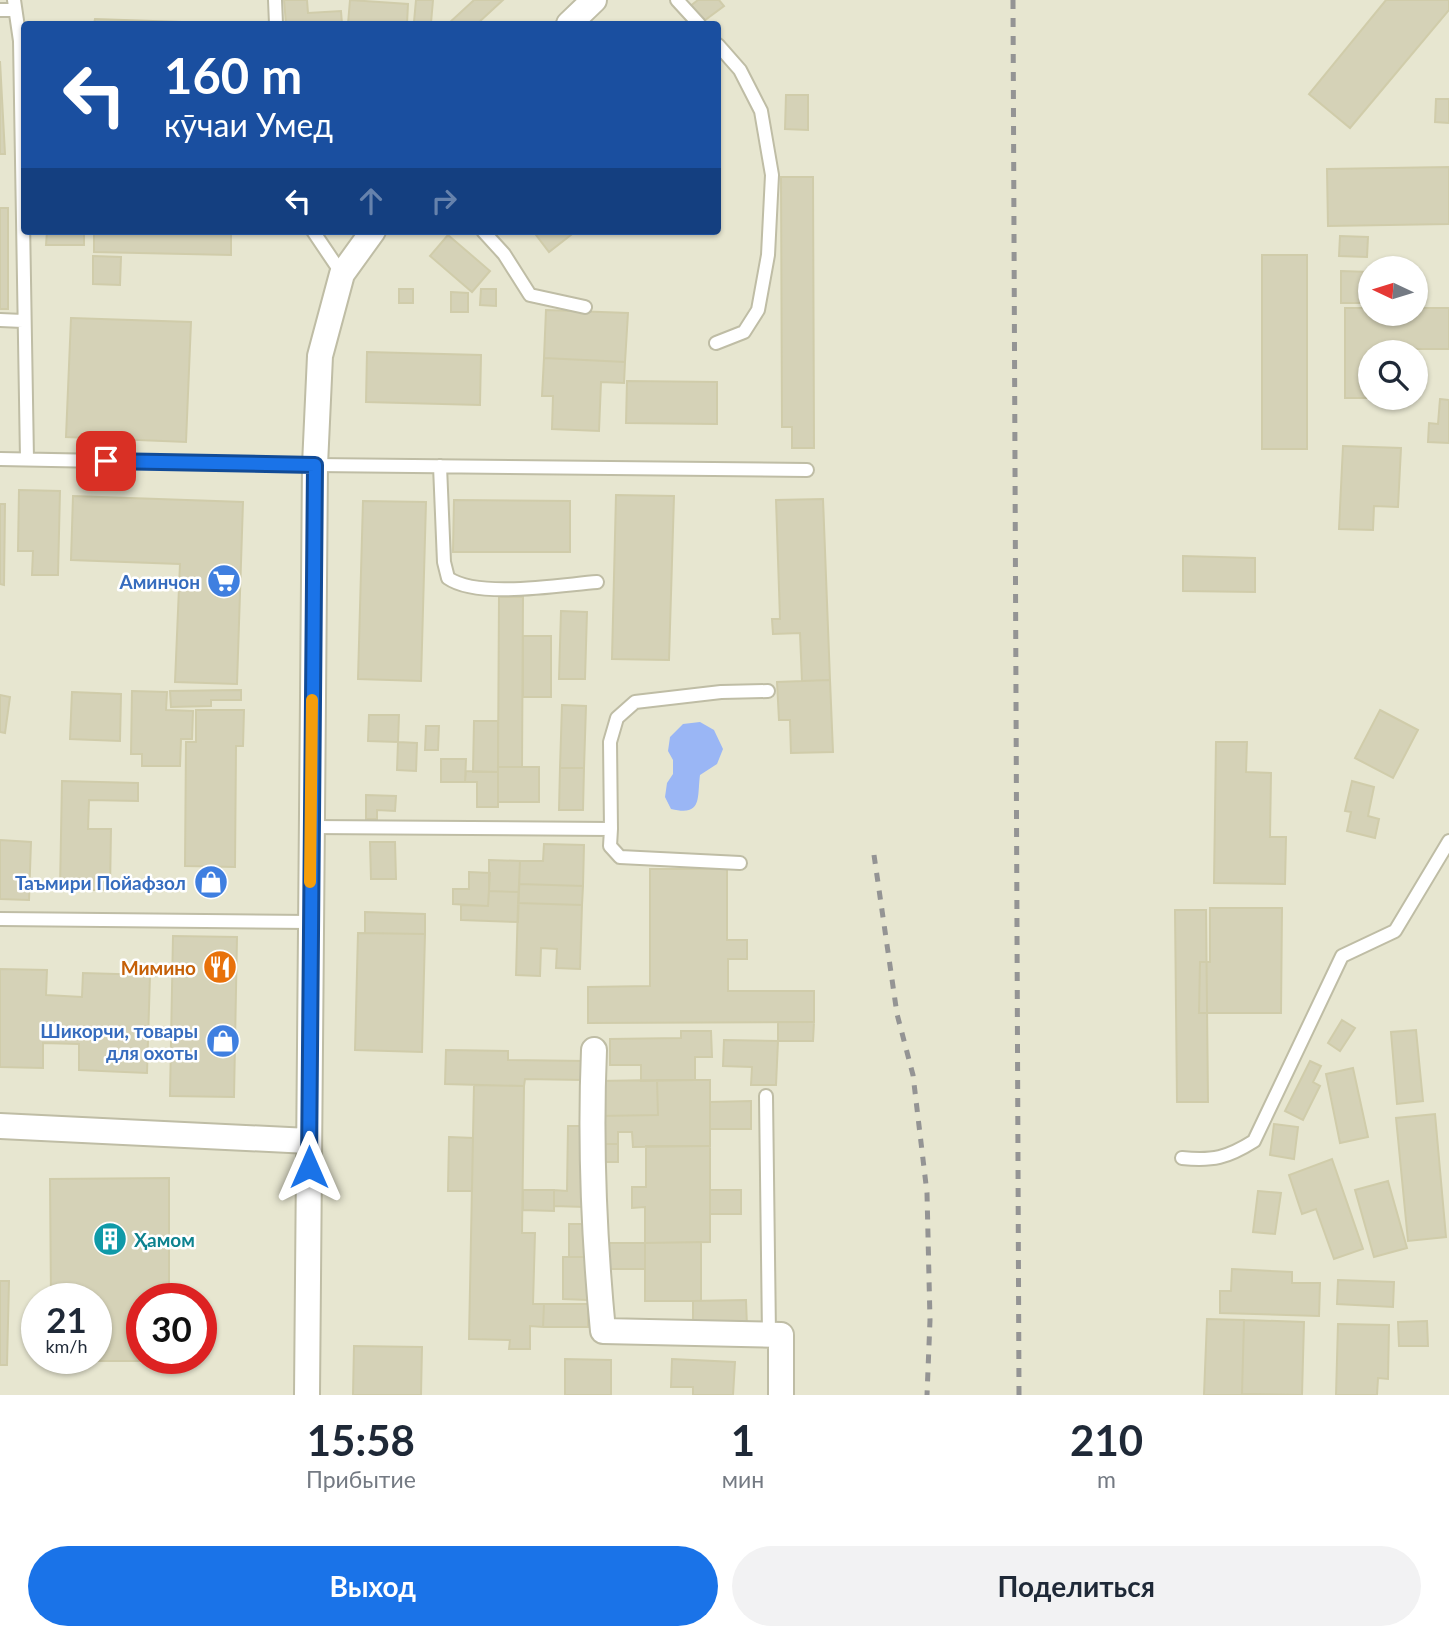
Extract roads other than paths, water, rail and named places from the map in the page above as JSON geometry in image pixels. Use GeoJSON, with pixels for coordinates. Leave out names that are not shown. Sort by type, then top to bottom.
{"type":"FeatureCollection","features":[{"type":"Feature","properties":{"kind":"street"},"geometry":{"type":"LineString","coordinates":[[572,21],[594,0]]}},
{"type":"Feature","properties":{"kind":"street"},"geometry":{"type":"LineString","coordinates":[[307,1395],[315,465],[320,356],[342,274],[370,235]]}},
{"type":"Feature","properties":{"kind":"street"},"geometry":{"type":"LineString","coordinates":[[594,1050],[593,1168],[603,1331],[781,1335],[781,1395]]}},
{"type":"Feature","properties":{"kind":"street"},"geometry":{"type":"LineString","coordinates":[[0,1126],[309,1141]]}},
{"type":"Feature","properties":{"kind":"lane"},"geometry":{"type":"LineString","coordinates":[[275,0],[276,21]]}},
{"type":"Feature","properties":{"kind":"lane"},"geometry":{"type":"LineString","coordinates":[[677,0],[696,21]]}},
{"type":"Feature","properties":{"kind":"lane"},"geometry":{"type":"LineString","coordinates":[[0,10],[15,5],[20,41],[21,134]]}},
{"type":"Feature","properties":{"kind":"lane"},"geometry":{"type":"LineString","coordinates":[[716,343],[744,332],[758,310],[768,255],[772,174],[761,111],[740,71],[721,49]]}},
{"type":"Feature","properties":{"kind":"lane"},"geometry":{"type":"LineString","coordinates":[[22,235],[27,459]]}},
{"type":"Feature","properties":{"kind":"lane"},"geometry":{"type":"LineString","coordinates":[[316,235],[342,274]]}},
{"type":"Feature","properties":{"kind":"lane"},"geometry":{"type":"LineString","coordinates":[[487,235],[504,254],[530,296],[585,307]]}},
{"type":"Feature","properties":{"kind":"lane"},"geometry":{"type":"LineString","coordinates":[[0,320],[23,321]]}},
{"type":"Feature","properties":{"kind":"lane"},"geometry":{"type":"LineString","coordinates":[[0,459],[807,470]]}},
{"type":"Feature","properties":{"kind":"lane"},"geometry":{"type":"LineString","coordinates":[[440,466],[444,562],[448,578],[458,585],[488,590],[597,582]]}},
{"type":"Feature","properties":{"kind":"lane"},"geometry":{"type":"LineString","coordinates":[[740,863],[620,857],[610,846],[610,742],[617,718],[635,702],[721,692],[768,691]]}},
{"type":"Feature","properties":{"kind":"lane"},"geometry":{"type":"LineString","coordinates":[[311,827],[611,829]]}},
{"type":"Feature","properties":{"kind":"lane"},"geometry":{"type":"LineString","coordinates":[[1182,1158],[1207,1160],[1232,1155],[1254,1141],[1342,956],[1395,931],[1449,841]]}},
{"type":"Feature","properties":{"kind":"lane"},"geometry":{"type":"LineString","coordinates":[[0,919],[310,922]]}},
{"type":"Feature","properties":{"kind":"lane"},"geometry":{"type":"LineString","coordinates":[[766,1096],[769,1335]]}},
{"type":"Feature","properties":{"kind":"water"},"geometry":{"type":"Polygon","coordinates":[[[700,722],[714,730],[723,749],[717,764],[700,775],[698,798],[693,808],[681,811],[671,809],[665,797],[667,783],[673,774],[673,760],[668,751],[670,737],[683,724],[700,722]]]}},
{"type":"Feature","properties":{"kind":"railway"},"geometry":{"type":"LineString","coordinates":[[1013,0],[1019,1395]]}},
{"type":"Feature","properties":{"kind":"railway"},"geometry":{"type":"LineString","coordinates":[[874,855],[897,1014],[913,1075],[927,1193],[930,1320],[927,1395]]}},
{"type":"Feature","properties":{"kind":"place","name":"Аминчон"},"geometry":{"type":"Point","coordinates":[224,581]}},
{"type":"Feature","properties":{"kind":"place","name":"Таъмири Пойафзол"},"geometry":{"type":"Point","coordinates":[211,882]}},
{"type":"Feature","properties":{"kind":"place","name":"Мимино"},"geometry":{"type":"Point","coordinates":[220,967]}},
{"type":"Feature","properties":{"kind":"place","name":"Шикорчи, товары для охоты"},"geometry":{"type":"Point","coordinates":[223,1041]}},
{"type":"Feature","properties":{"kind":"place","name":"Ҳамом"},"geometry":{"type":"Point","coordinates":[110,1239]}}]}
